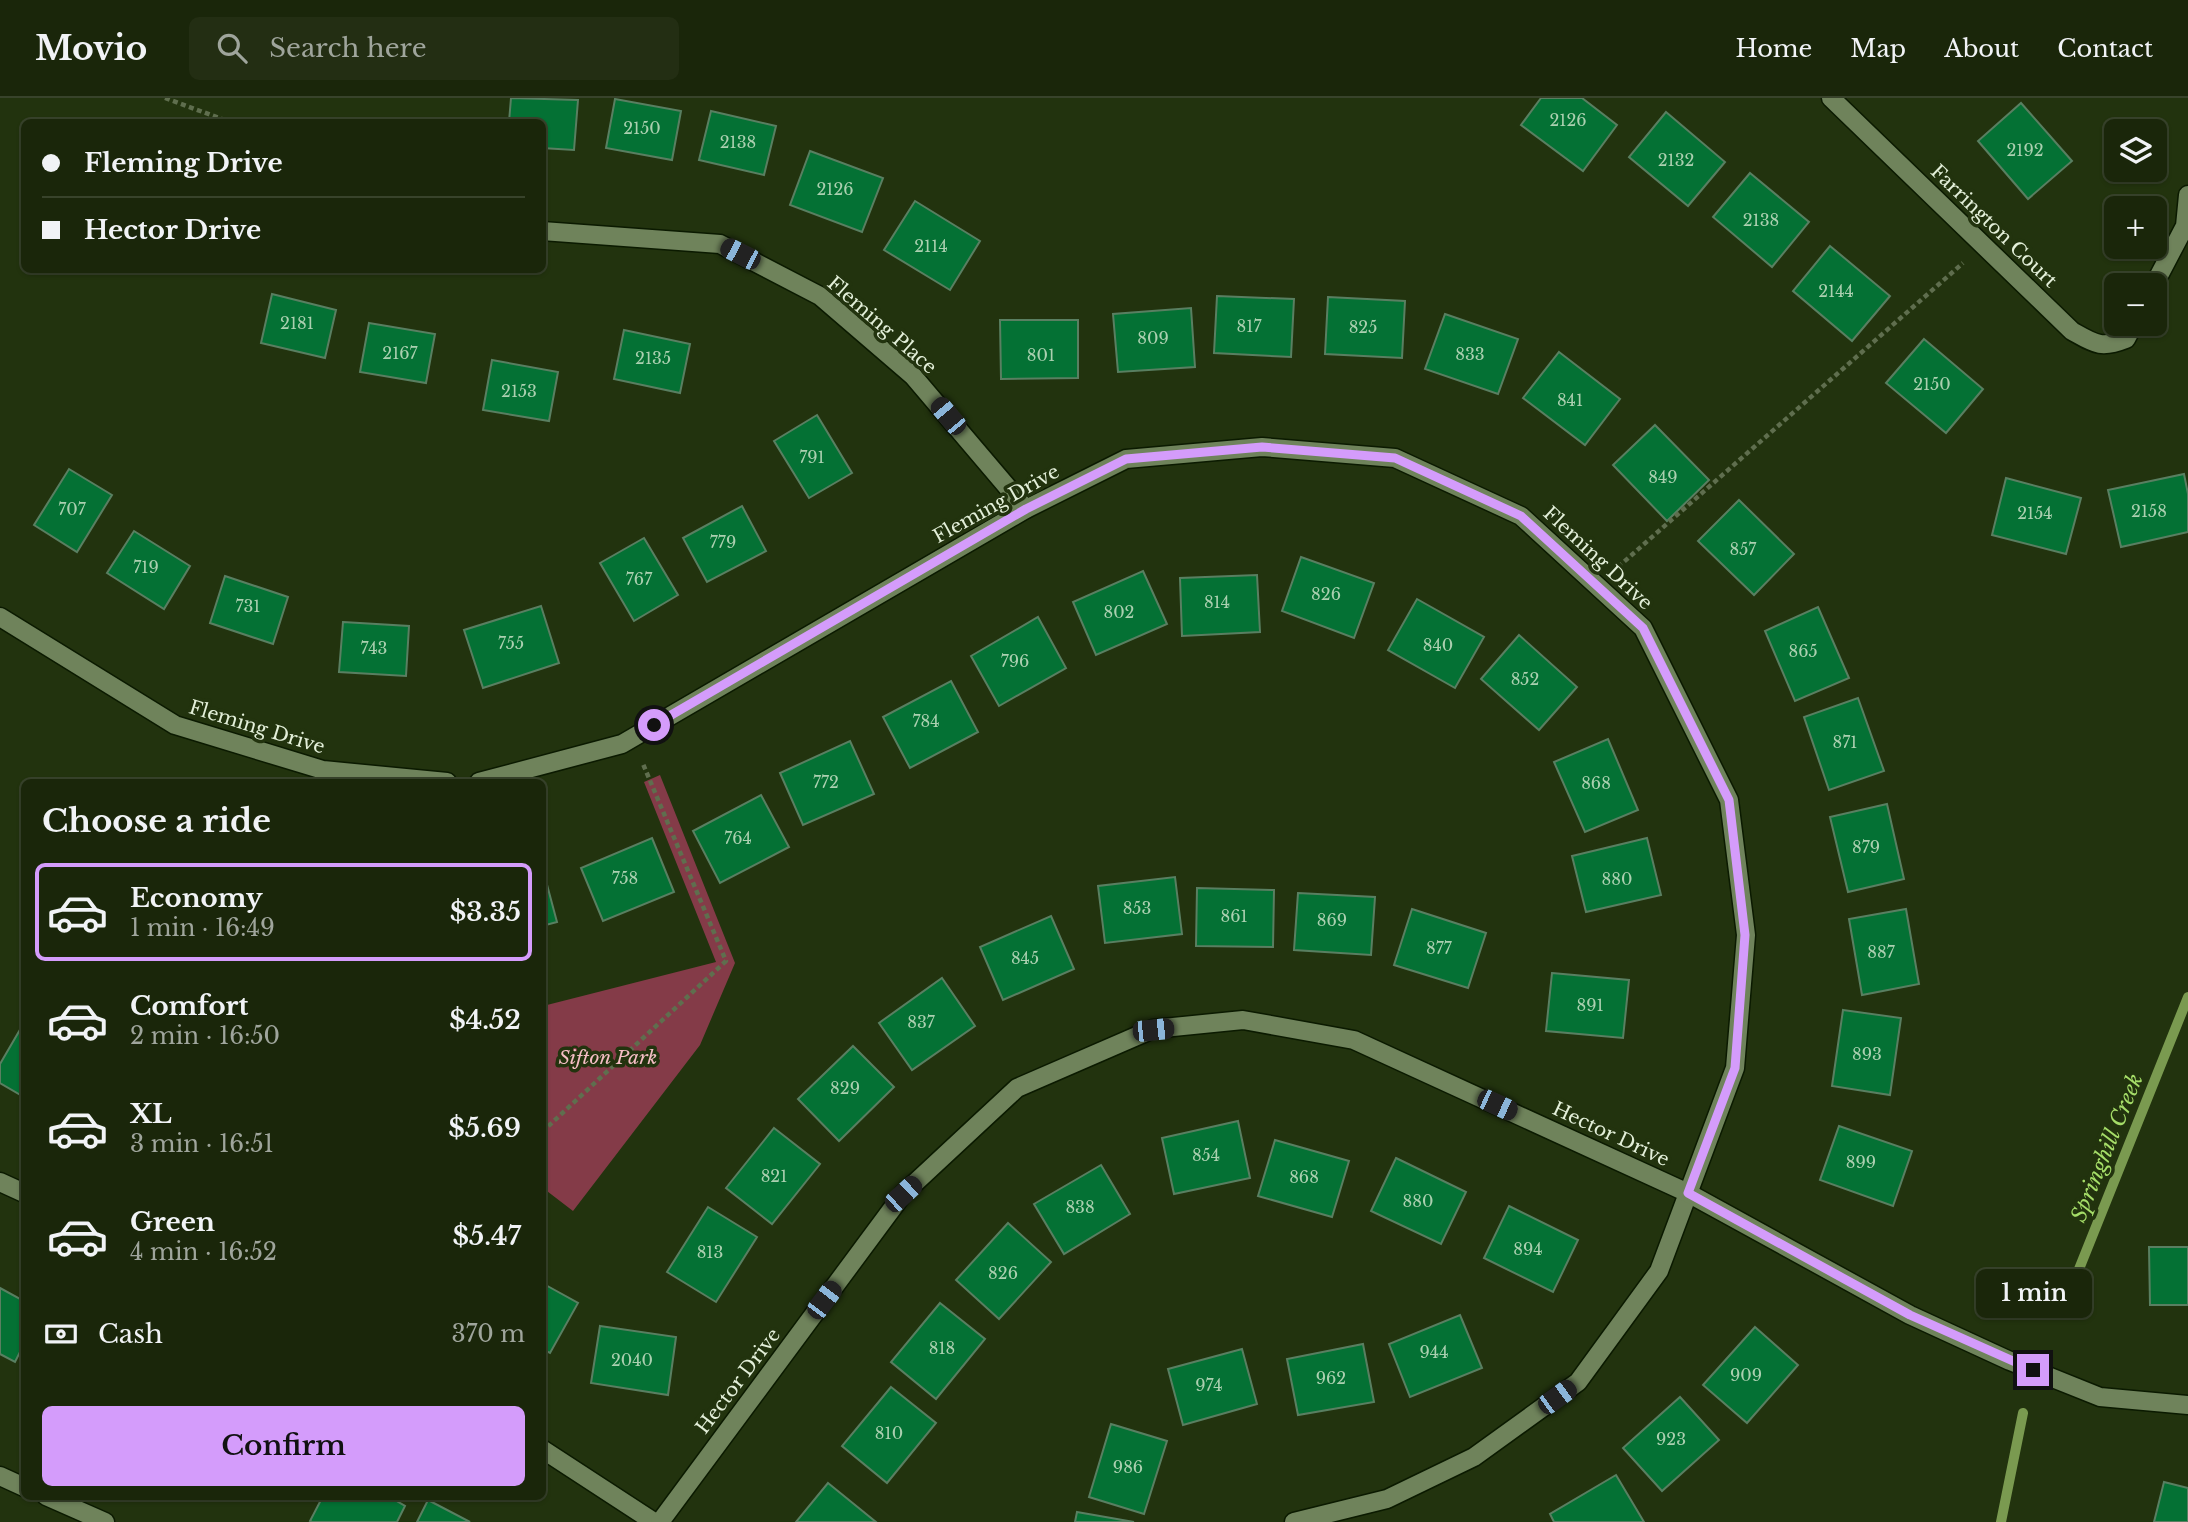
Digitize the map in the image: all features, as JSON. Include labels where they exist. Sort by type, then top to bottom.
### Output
[{"type":"street","name":"Farrington Court","points":[[1831,98],[2072,331],[2094,344],[2109,346],[2128,336]]},
{"type":"street","points":[[2160,273],[2185,226],[2188,195]]},
{"type":"street","name":"Fleming Place","points":[[546,230],[720,244],[820,296],[914,376],[1026,509]]},
{"type":"street","name":"Fleming Drive","points":[[490,779],[622,744],[1026,509],[1126,459],[1262,447],[1395,458],[1521,516],[1643,628],[1729,800],[1745,935],[1735,1068],[1659,1271],[1578,1382],[1474,1457],[1387,1499],[1294,1522]]},
{"type":"street","name":"Fleming Drive","points":[[0,617],[175,725],[323,770],[416,779]]},
{"type":"street","name":"Hector Drive","points":[[660,1522],[903,1194],[1017,1088],[1153,1030],[1243,1020],[1354,1040],[1688,1193],[1910,1315],[2010,1361],[2100,1397],[2188,1405]]},
{"type":"street","points":[[0,1182],[21,1192]]},
{"type":"street","points":[[546,1452],[654,1522]]},
{"type":"street","points":[[0,1476],[21,1486]]},
{"type":"street","points":[[55,1500],[104,1522]]},
{"type":"path","points":[[165,98],[222,119]]},
{"type":"path","points":[[1597,586],[1964,262]]},
{"type":"path","points":[[546,1128],[726,961],[641,760]]},
{"type":"green space","name":"Sifton Park","points":[[660,775],[735,963],[700,1045],[573,1211],[546,1190],[546,1005],[716,962],[644,782]]},
{"type":"building","points":[[511,98],[578,100],[574,150],[546,148],[546,119],[509,119]]},
{"type":"building","points":[[1541,98],[1582,98],[1617,125],[1583,171],[1521,125]]},
{"type":"building","points":[[615,99],[681,111],[672,160],[606,148]]},
{"type":"building","points":[[2021,103],[2072,161],[2028,199],[1978,141]]},
{"type":"building","points":[[711,111],[776,126],[764,175],[699,160]]},
{"type":"building","points":[[1666,112],[1725,162],[1688,206],[1629,157]]},
{"type":"building","points":[[810,151],[883,178],[862,232],[790,205]]},
{"type":"building","points":[[1750,173],[1809,222],[1772,267],[1713,217]]},
{"type":"building","points":[[915,201],[980,241],[950,290],[884,250]]},
{"type":"building","points":[[1830,246],[1890,296],[1852,341],[1793,291]]},
{"type":"building","points":[[272,294],[336,310],[325,358],[261,343]]},
{"type":"building","points":[[1217,296],[1294,299],[1291,357],[1214,353]]},
{"type":"building","points":[[1328,297],[1405,301],[1402,358],[1325,354]]},
{"type":"building","points":[[1191,308],[1195,367],[1118,372],[1113,314]]},
{"type":"building","points":[[1445,314],[1518,339],[1498,394],[1425,369]]},
{"type":"building","points":[[1000,320],[1078,320],[1078,378],[1001,379]]},
{"type":"building","points":[[369,323],[435,334],[426,383],[360,372]]},
{"type":"building","points":[[624,330],[690,344],[680,393],[614,379]]},
{"type":"building","points":[[1924,339],[1983,389],[1946,433],[1886,383]]},
{"type":"building","points":[[1559,352],[1620,399],[1585,445],[1523,398]]},
{"type":"building","points":[[492,360],[558,372],[549,421],[483,410]]},
{"type":"building","points":[[817,415],[852,473],[809,498],[774,441]]},
{"type":"building","points":[[1655,425],[1709,480],[1667,521],[1613,465]]},
{"type":"building","points":[[69,469],[112,495],[77,552],[34,525]]},
{"type":"building","points":[[2184,474],[2188,494],[2188,532],[2121,547],[2108,490]]},
{"type":"building","points":[[2006,478],[2081,498],[2066,554],[1992,535]]},
{"type":"building","points":[[1739,500],[1794,554],[1754,595],[1698,541]]},
{"type":"building","points":[[742,506],[766,551],[707,582],[683,538]]},
{"type":"building","points":[[134,531],[190,566],[164,609],[107,573]]},
{"type":"building","points":[[644,538],[678,595],[634,621],[600,563]]},
{"type":"building","points":[[1301,557],[1374,583],[1354,638],[1282,611]]},
{"type":"building","points":[[1143,571],[1167,624],[1096,655],[1073,602]]},
{"type":"building","points":[[1257,575],[1260,632],[1182,636],[1180,578]]},
{"type":"building","points":[[225,576],[288,597],[273,644],[210,623]]},
{"type":"building","points":[[1417,599],[1484,637],[1455,688],[1388,650]]},
{"type":"building","points":[[541,606],[559,663],[483,688],[464,630]]},
{"type":"building","points":[[1818,607],[1849,678],[1795,701],[1765,631]]},
{"type":"building","points":[[1038,617],[1066,668],[999,706],[971,656]]},
{"type":"building","points":[[343,622],[409,626],[406,676],[339,672]]},
{"type":"building","points":[[1519,635],[1577,687],[1539,730],[1481,679]]},
{"type":"building","points":[[951,681],[978,732],[910,768],[883,717]]},
{"type":"building","points":[[1858,698],[1884,771],[1829,790],[1804,717]]},
{"type":"building","points":[[1608,739],[1638,810],[1585,832],[1554,762]]},
{"type":"building","points":[[850,741],[874,794],[803,825],[780,773]]},
{"type":"building","points":[[761,795],[789,847],[720,883],[693,831]]},
{"type":"building","points":[[1887,804],[1904,879],[1848,892],[1830,817]]},
{"type":"building","points":[[652,838],[674,892],[603,921],[581,868]]},
{"type":"building","points":[[1647,838],[1661,895],[1586,912],[1572,856]]},
{"type":"building","points":[[1175,877],[1182,934],[1105,943],[1098,886]]},
{"type":"building","points":[[546,881],[557,922],[546,925]]},
{"type":"building","points":[[1197,888],[1274,890],[1273,947],[1196,946]]},
{"type":"building","points":[[1298,893],[1375,897],[1371,955],[1294,950]]},
{"type":"building","points":[[1412,909],[1486,933],[1468,988],[1394,965]]},
{"type":"building","points":[[1906,909],[1919,984],[1862,995],[1849,919]]},
{"type":"building","points":[[1051,916],[1074,969],[1003,1000],[980,947]]},
{"type":"building","points":[[1552,973],[1629,980],[1623,1038],[1546,1031]]},
{"type":"building","points":[[942,978],[975,1026],[912,1070],[879,1023]]},
{"type":"building","points":[[1843,1010],[1901,1018],[1890,1095],[1832,1086]]},
{"type":"building","points":[[21,1028],[21,1095],[0,1083],[0,1064]]},
{"type":"building","points":[[853,1046],[894,1087],[839,1141],[798,1099]]},
{"type":"building","points":[[1238,1121],[1250,1178],[1174,1194],[1162,1138]]},
{"type":"building","points":[[1839,1126],[1912,1151],[1893,1206],[1820,1180]]},
{"type":"building","points":[[774,1128],[820,1164],[772,1224],[726,1188]]},
{"type":"building","points":[[1275,1140],[1349,1161],[1332,1217],[1258,1196]]},
{"type":"building","points":[[1396,1158],[1466,1192],[1441,1244],[1371,1211]]},
{"type":"building","points":[[1101,1165],[1130,1214],[1064,1254],[1034,1204]]},
{"type":"building","points":[[1509,1206],[1578,1240],[1553,1292],[1484,1258]]},
{"type":"building","points":[[708,1207],[757,1237],[716,1302],[667,1272]]},
{"type":"building","points":[[1008,1223],[1051,1262],[999,1319],[956,1280]]},
{"type":"building","points":[[2149,1247],[2188,1247],[2188,1305],[2150,1305]]},
{"type":"building","points":[[546,1285],[578,1303],[550,1353],[546,1351]]},
{"type":"building","points":[[0,1288],[21,1299],[21,1350],[15,1362],[0,1354]]},
{"type":"building","points":[[940,1303],[985,1339],[936,1399],[891,1362]]},
{"type":"building","points":[[1460,1315],[1482,1368],[1410,1397],[1389,1344]]},
{"type":"building","points":[[600,1326],[676,1337],[668,1395],[591,1383]]},
{"type":"building","points":[[1755,1327],[1798,1365],[1747,1423],[1703,1385]]},
{"type":"building","points":[[1363,1344],[1374,1402],[1298,1415],[1287,1359]]},
{"type":"building","points":[[1242,1349],[1257,1404],[1183,1425],[1168,1369]]},
{"type":"building","points":[[891,1387],[936,1423],[887,1483],[842,1446]]},
{"type":"building","points":[[1680,1397],[1719,1440],[1662,1491],[1623,1448]]},
{"type":"building","points":[[1111,1424],[1167,1441],[1144,1514],[1089,1497]]},
{"type":"building","points":[[1616,1475],[1644,1522],[1554,1522],[1550,1514]]},
{"type":"building","points":[[2164,1482],[2188,1488],[2188,1522],[2154,1522]]},
{"type":"building","points":[[828,1483],[876,1522],[796,1522]]},
{"type":"building","points":[[321,1500],[395,1500],[405,1506],[397,1522],[310,1521]]},
{"type":"building","points":[[428,1500],[470,1522],[417,1522]]},
{"type":"building","points":[[1077,1512],[1134,1522],[1075,1522]]},
{"type":"waterway","name":"Springhill Creek","points":[[2061,1314],[2188,997]]},
{"type":"waterway","name":"Springhill Creek","points":[[2001,1522],[2023,1413]]},
{"type":"route","points":[[654,725],[1026,509],[1126,459],[1262,447],[1395,458],[1521,516],[1643,628],[1729,800],[1745,935],[1735,1068],[1688,1193],[1910,1315],[2033,1370]]}]
